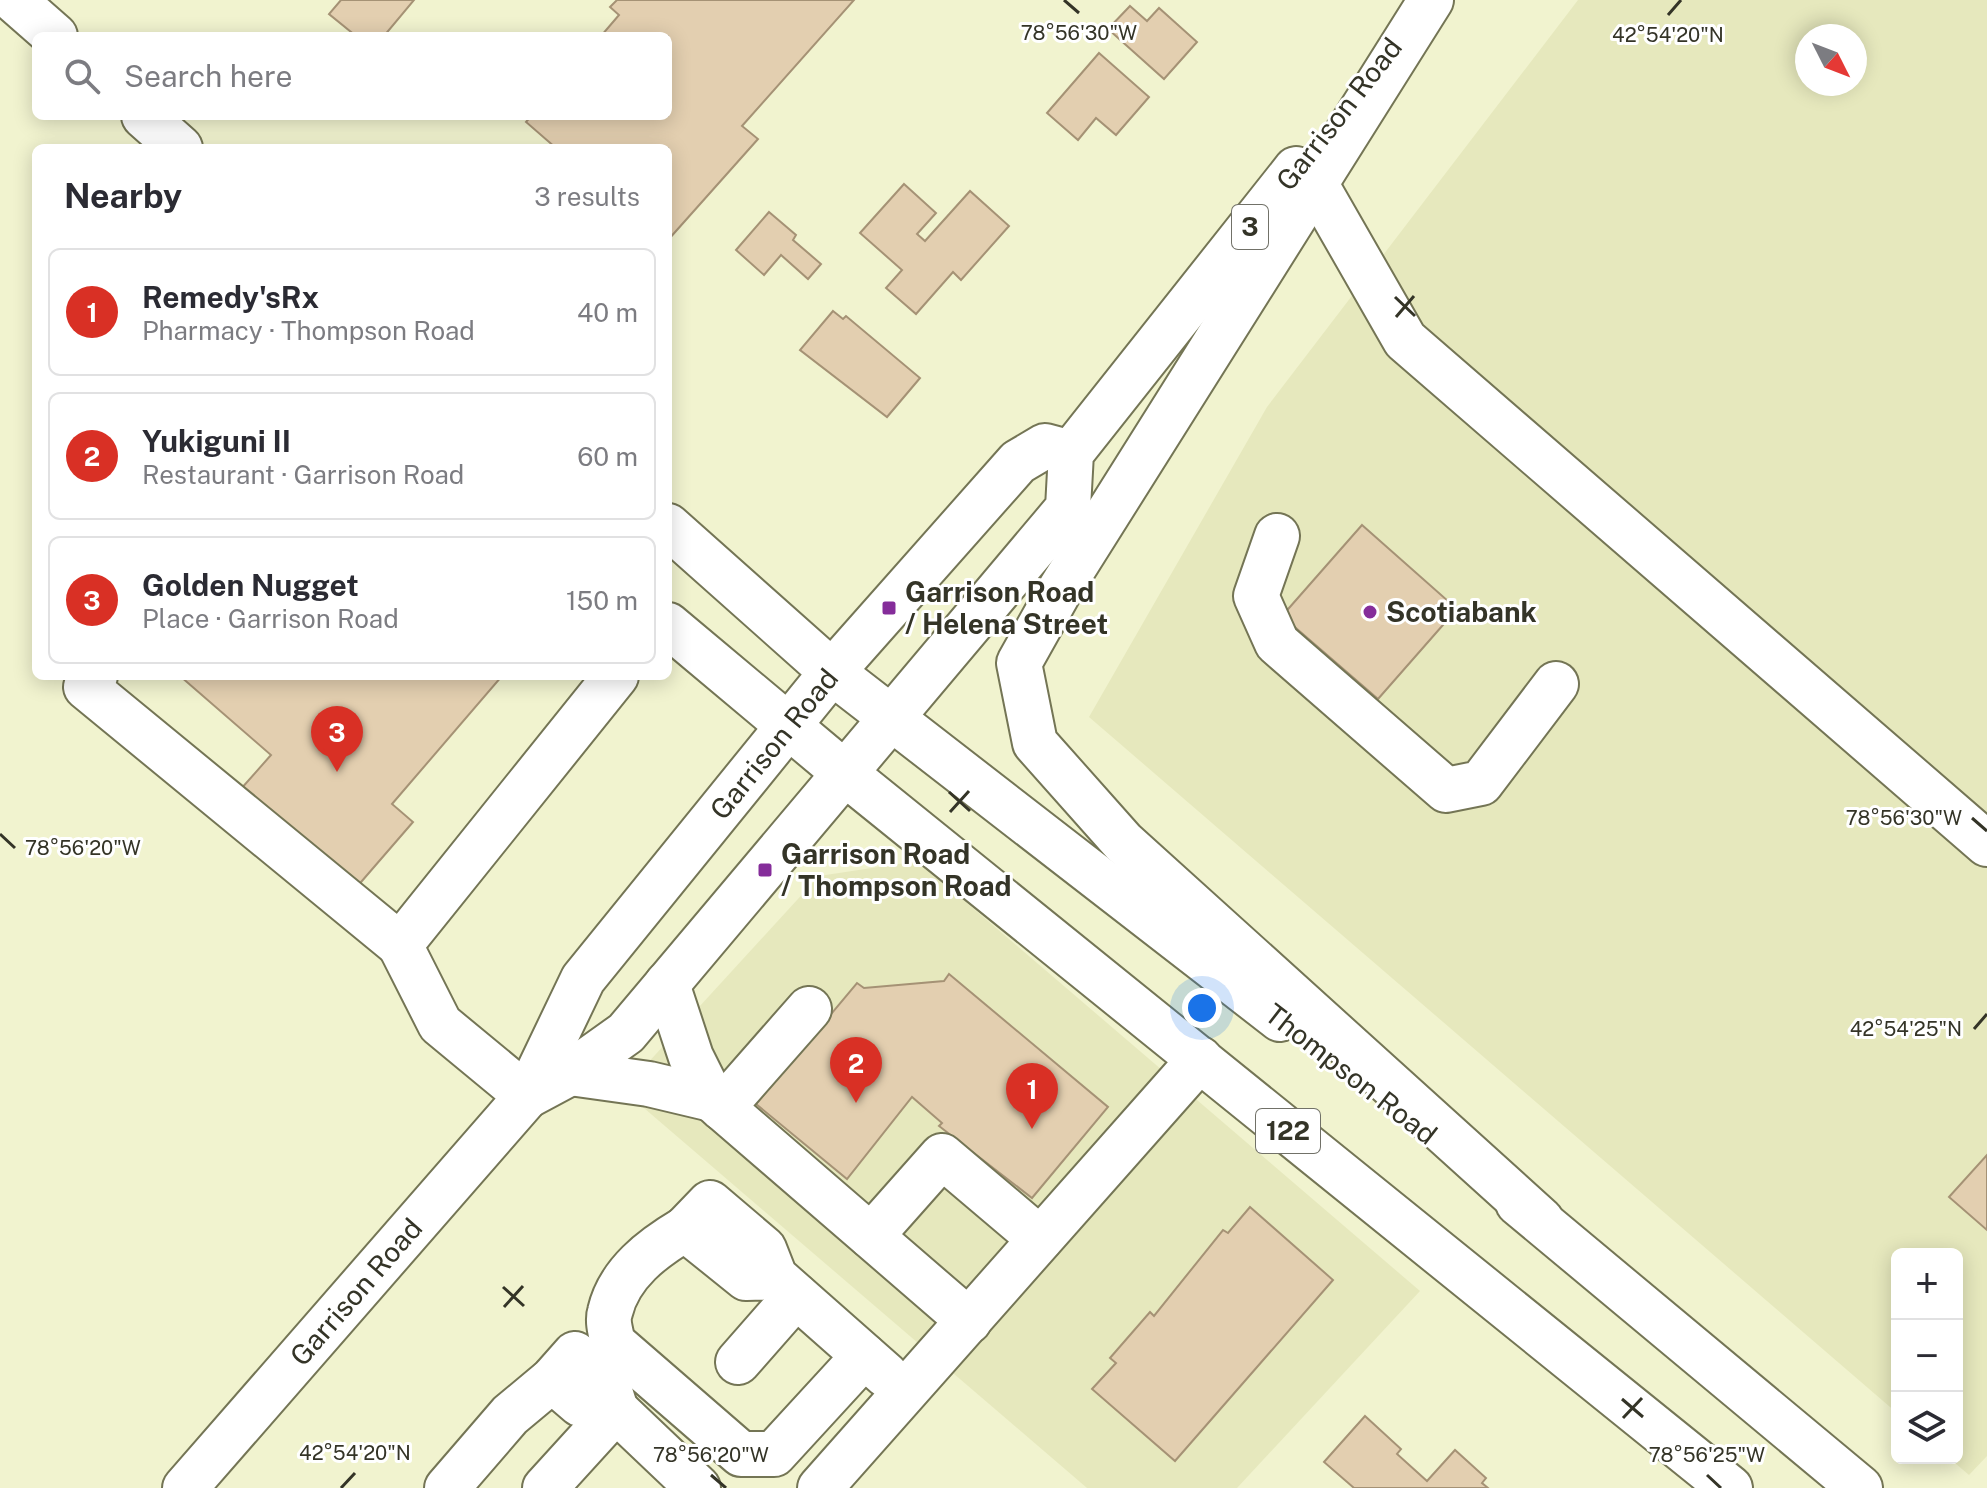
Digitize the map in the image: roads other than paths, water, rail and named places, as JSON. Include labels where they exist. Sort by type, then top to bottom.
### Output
[{"type":"main road","points":[[14,0],[50,32]]},
{"type":"main road","points":[[1430,0],[1061,588],[1019,663],[1035,743],[1123,842],[1541,1220]]},
{"type":"main road","name":"Garrison Road","points":[[527,1096],[570,1073],[626,1033],[847,775],[1068,508],[1071,453],[1430,0]]},
{"type":"main road","points":[[148,120],[176,144]]},
{"type":"main road","points":[[1315,183],[1405,340],[1987,844]]},
{"type":"main road","name":"Garrison Road","points":[[185,1488],[527,1096],[583,979],[832,672],[1018,462],[1032,450],[1045,446],[1071,453]]},
{"type":"main road","name":"Thompson Road","points":[[672,530],[832,672],[891,720],[1541,1220],[1860,1488]]},
{"type":"main road","points":[[1277,536],[1256,596],[1277,643],[1446,790],[1481,783],[1556,684]]},
{"type":"main road","name":"122","points":[[672,628],[787,727],[1730,1488]]},
{"type":"main road","points":[[92,680],[86,687],[400,945],[440,1024],[527,1096]]},
{"type":"main road","points":[[400,945],[613,680]]},
{"type":"main road","points":[[667,984],[691,1057],[717,1104],[969,1321]]},
{"type":"main road","points":[[717,1104],[809,1009]]},
{"type":"main road","points":[[820,1488],[1200,1059]]},
{"type":"main road","points":[[570,1073],[649,1084],[717,1104]]},
{"type":"main road","points":[[871,1236],[942,1156],[1040,1239]]},
{"type":"main road","points":[[864,1356],[774,1454],[741,1454],[613,1343],[609,1313],[625,1278],[653,1249],[685,1229],[746,1278],[785,1286],[906,1392]]},
{"type":"main road","points":[[738,1362],[785,1286]]},
{"type":"main road","points":[[447,1488],[510,1415],[552,1380],[575,1354],[607,1382],[616,1410],[696,1487]]},
{"type":"main road","points":[[545,1488],[616,1410]]},
{"type":"place","name":"Garrison Road / Helena Street","points":[[889,608]]},
{"type":"place","name":"Scotiabank","points":[[1370,612]]},
{"type":"place","name":"Golden Nugget","points":[[337,772]]},
{"type":"place","name":"Garrison Road / Thompson Road","points":[[765,870]]},
{"type":"place","name":"Yukiguni II","points":[[856,1103]]},
{"type":"place","name":"Remedy'sRx","points":[[1032,1129]]}]
